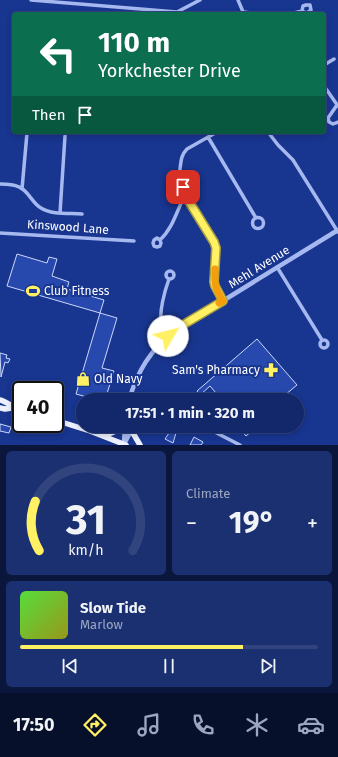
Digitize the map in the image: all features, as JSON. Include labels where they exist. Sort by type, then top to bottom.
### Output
[{"type":"main road","points":[[0,400],[6,402],[12,408]]},
{"type":"main road","points":[[0,408],[12,408]]},
{"type":"main road","points":[[64,423],[125,444]]},
{"type":"main road","points":[[104,436],[111,433]]},
{"type":"main road","points":[[132,433],[140,445]]},
{"type":"street","points":[[31,0],[177,12],[200,0]]},
{"type":"street","points":[[238,0],[244,12]]},
{"type":"street","points":[[296,12],[302,10]]},
{"type":"street","points":[[326,64],[334,59]]},
{"type":"street","points":[[326,89],[337,106],[328,118],[329,122],[333,124],[338,122]]},
{"type":"street","points":[[22,188],[27,134]]},
{"type":"street","points":[[213,134],[187,149],[183,153],[181,158],[180,178],[185,195],[214,242],[216,248],[214,282],[223,301]]},
{"type":"street","points":[[270,134],[293,160],[338,231]]},
{"type":"street","points":[[60,213],[64,136]]},
{"type":"street","points":[[208,137],[256,218]]},
{"type":"street","points":[[0,184],[22,188],[42,209],[60,213],[82,214]]},
{"type":"street","points":[[160,240],[169,230],[185,195]]},
{"type":"street","name":"Mehl Avenue","points":[[132,393],[138,376],[147,359],[168,336],[181,326],[338,231]]},
{"type":"street","name":"Kinswood Lane","points":[[0,233],[134,241]]},
{"type":"street","points":[[278,267],[322,340]]},
{"type":"street","points":[[168,336],[161,324],[161,317],[163,301],[169,279]]},
{"type":"street","points":[[125,444],[130,433]]},
{"type":"street","points":[[217,433],[240,445]]},
{"type":"building","points":[[17,254],[47,263],[49,257],[57,259],[52,276],[69,282],[67,289],[104,300],[100,313],[7,286]]},
{"type":"building","points":[[100,313],[117,318],[102,368],[114,371],[107,393],[76,393]]},
{"type":"building","points":[[257,339],[297,385],[287,393],[216,393],[210,386],[202,393],[198,393],[197,391]]},
{"type":"building","points":[[0,353],[7,355],[6,358],[10,359],[8,363],[5,362],[1,377]]},
{"type":"building","points":[[0,424],[11,427],[9,433],[0,431]]},
{"type":"building","points":[[169,433],[176,433],[173,443],[165,439]]},
{"type":"building","points":[[194,437],[203,442],[201,445],[190,445]]},
{"type":"slow traffic","points":[[215,269],[215,286],[223,301],[219,303]]},
{"type":"place","name":"Club Fitness","points":[[33,291]]},
{"type":"place","name":"Sam's Pharmacy","points":[[271,370]]},
{"type":"place","name":"Old Navy","points":[[83,379]]},
{"type":"route","points":[[168,336],[181,326],[223,301],[214,282],[216,262],[216,248],[214,242],[185,195],[183,187]]}]
